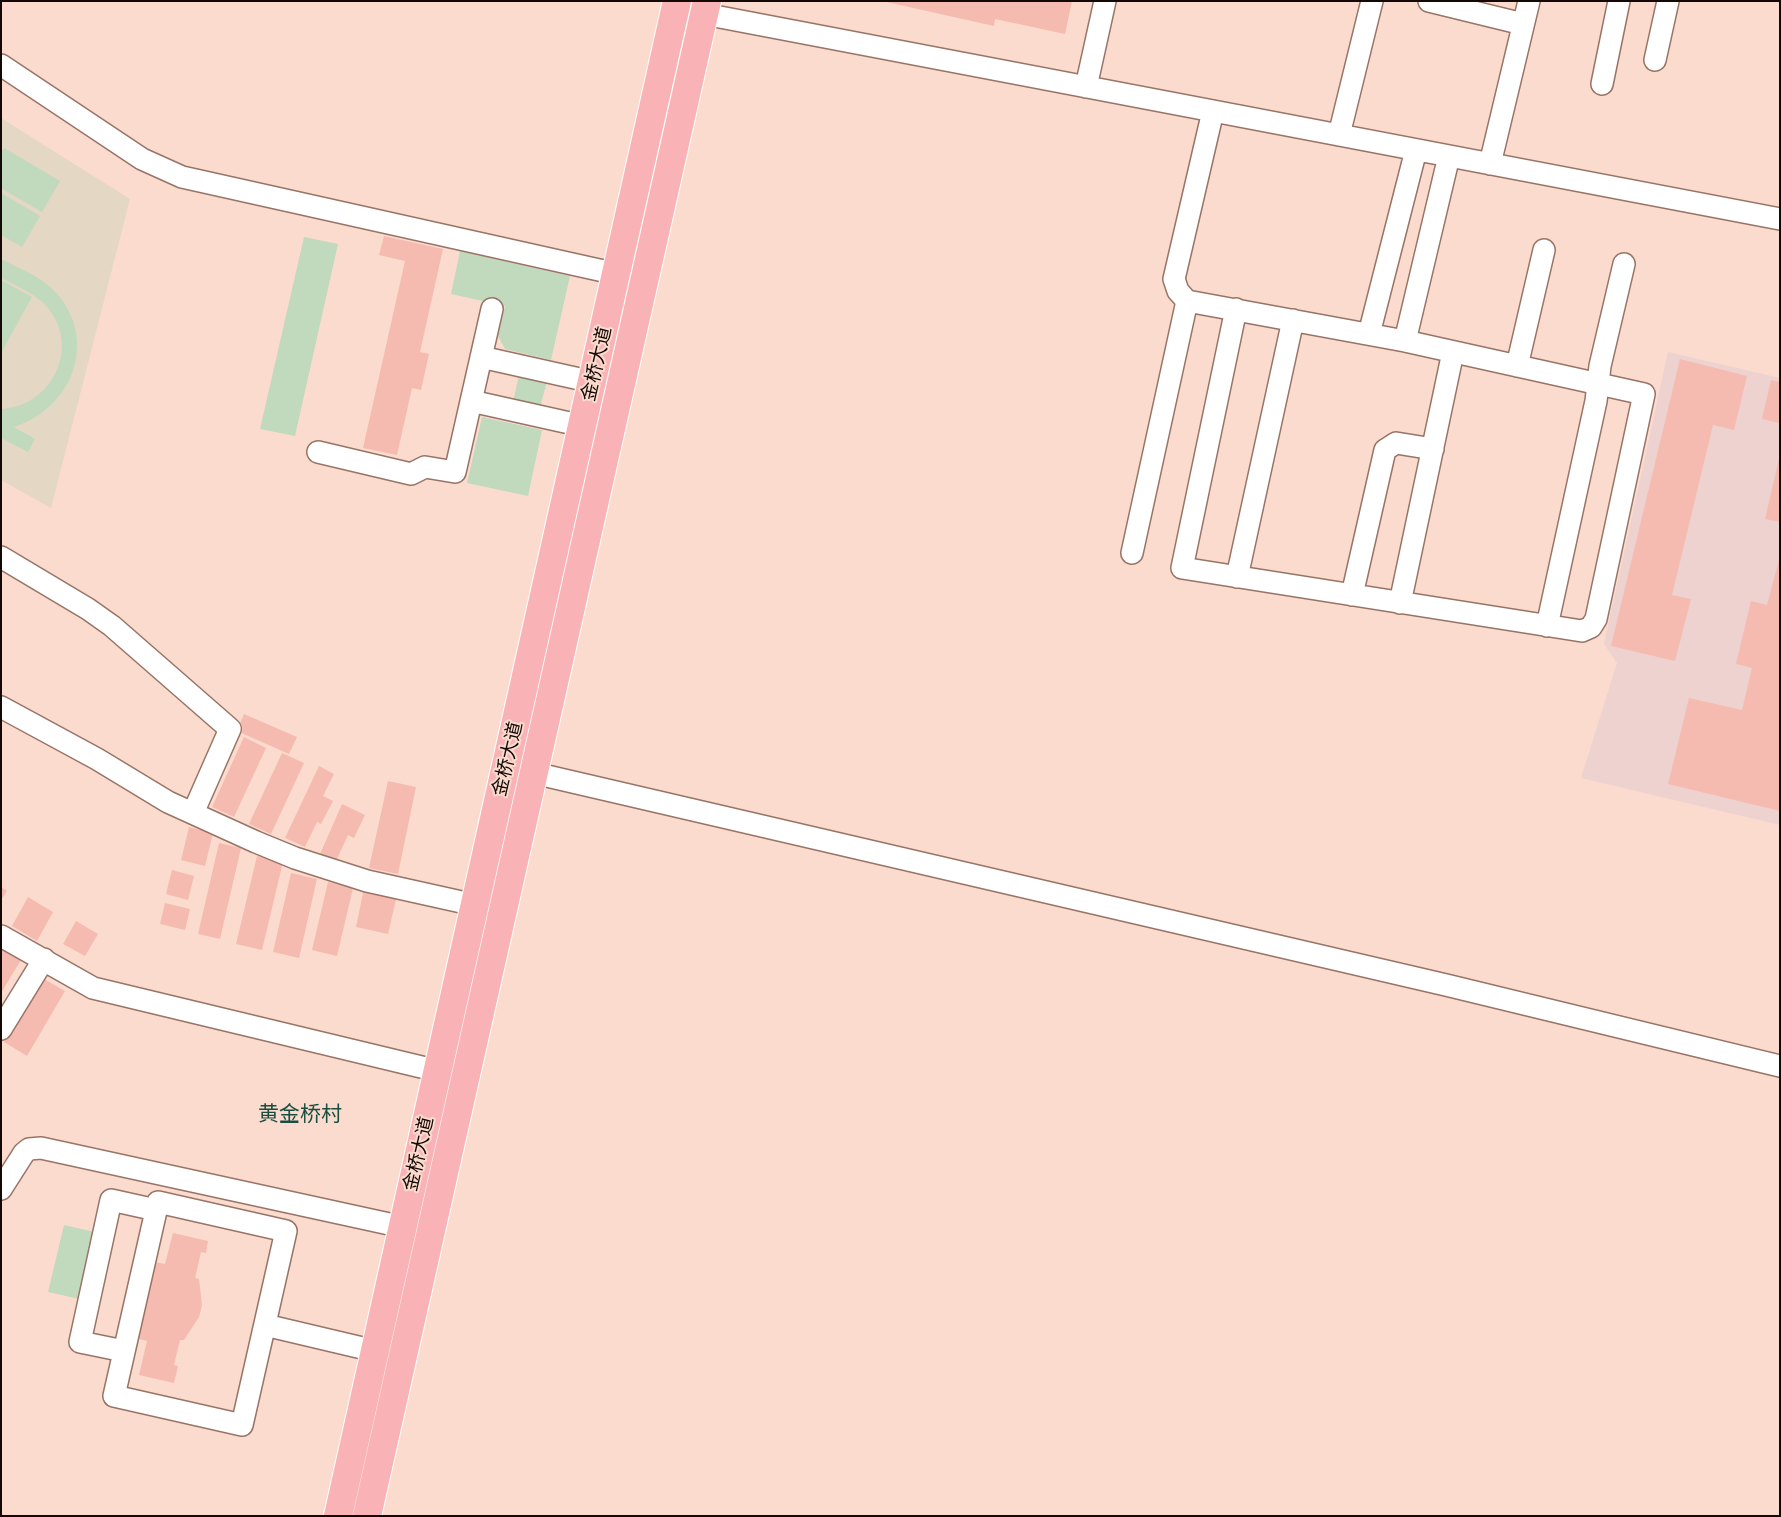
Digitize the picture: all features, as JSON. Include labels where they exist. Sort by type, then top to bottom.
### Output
[{"type":"highway","name":"金桥大道","points":[[338,1516],[677,1]]},
{"type":"highway","name":"金桥大道","points":[[367,1516],[705,8]]},
{"type":"street","points":[[1086,87],[1104,1]]},
{"type":"street","points":[[1338,135],[1372,1]]},
{"type":"street","points":[[1428,1],[1523,24]]},
{"type":"street","points":[[1490,164],[1529,1]]},
{"type":"street","points":[[1602,84],[1619,1]]},
{"type":"street","points":[[1655,60],[1668,1]]},
{"type":"street","points":[[705,8],[1086,87],[1780,219]]},
{"type":"street","points":[[1,65],[142,159],[182,177],[617,274]]},
{"type":"street","points":[[1213,111],[1174,279],[1178,291],[1187,301],[1236,309],[1405,341],[1644,394],[1596,619],[1591,627],[1582,631],[1547,626],[1182,568],[1236,309]]},
{"type":"street","points":[[1369,334],[1416,150]]},
{"type":"street","points":[[1405,341],[1450,156]]},
{"type":"street","points":[[1517,366],[1544,250]]},
{"type":"street","points":[[1547,626],[1596,401],[1600,366],[1624,264]]},
{"type":"street","points":[[1132,553],[1187,301]]},
{"type":"street","points":[[318,452],[411,474],[425,467],[455,472],[492,309]]},
{"type":"street","points":[[1237,576],[1293,320]]},
{"type":"street","points":[[1400,603],[1453,352]]},
{"type":"street","points":[[481,357],[593,382]]},
{"type":"street","points":[[471,401],[583,426]]},
{"type":"street","points":[[1352,596],[1385,450],[1396,443],[1433,449]]},
{"type":"street","points":[[1,557],[112,626],[230,729],[193,813]]},
{"type":"street","points":[[1,707],[97,759],[168,802],[264,845],[331,871],[475,905]]},
{"type":"street","points":[[534,773],[1446,985],[1780,1066]]},
{"type":"street","points":[[1,936],[94,988],[438,1072]]},
{"type":"street","points":[[3,1023],[44,959]]},
{"type":"street","points":[[1,1189],[24,1153],[28,1149],[41,1148],[303,1207],[403,1227]]},
{"type":"street","points":[[124,1351],[80,1342],[88,1304],[112,1200],[156,1210]]},
{"type":"street","points":[[158,1202],[286,1231],[242,1425],[114,1396],[156,1210],[158,1202]]},
{"type":"street","points":[[265,1325],[375,1351]]},
{"type":"shaded area","points":[[1,118],[130,199],[51,508],[1,480]]},
{"type":"shaded area","points":[[1668,352],[1780,378],[1780,825],[1581,778],[1617,663],[1604,644]]},
{"type":"green space","points":[[4,148],[60,181],[42,212],[1,188],[1,153]]},
{"type":"green space","points":[[1,193],[40,216],[22,247],[1,235]]},
{"type":"green space","points":[[304,237],[338,244],[295,436],[260,429]]},
{"type":"green space","points":[[460,251],[570,276],[551,360],[505,349],[498,336],[505,306],[451,294]]},
{"type":"green space","points":[[1,259],[32,274],[47,284],[59,296],[71,315],[76,335],[77,354],[72,373],[63,391],[50,406],[34,418],[14,427],[35,439],[28,452],[1,438],[1,409],[17,406],[32,399],[54,377],[60,362],[62,347],[60,331],[53,315],[43,303],[30,293],[1,278]]},
{"type":"green space","points":[[1,280],[32,297],[1,353]]},
{"type":"green space","points":[[519,375],[547,381],[540,408],[513,402]]},
{"type":"green space","points":[[482,417],[542,430],[528,496],[467,483]]},
{"type":"green space","points":[[64,1225],[99,1233],[84,1300],[48,1292]]},
{"type":"building","points":[[882,1],[1072,1],[1065,34],[995,19],[994,26]]},
{"type":"building","points":[[384,236],[443,249],[420,352],[429,354],[421,390],[412,388],[397,455],[363,448],[405,261],[379,255]]},
{"type":"building","points":[[1680,359],[1747,376],[1734,430],[1713,425],[1672,595],[1691,599],[1675,661],[1611,646]]},
{"type":"building","points":[[1771,380],[1780,382],[1779,423],[1762,419]]},
{"type":"building","points":[[1780,459],[1780,522],[1765,519]]},
{"type":"building","points":[[1780,556],[1780,811],[1668,784],[1689,698],[1742,710],[1752,668],[1736,664],[1751,601],[1767,605]]},
{"type":"building","points":[[244,714],[297,737],[289,754],[237,731]]},
{"type":"building","points":[[244,737],[266,748],[234,817],[212,807]]},
{"type":"building","points":[[282,753],[304,763],[271,834],[249,824]]},
{"type":"building","points":[[319,766],[334,774],[323,796],[333,801],[321,824],[317,822],[305,847],[285,838]]},
{"type":"building","points":[[388,781],[416,787],[398,874],[369,868]]},
{"type":"building","points":[[342,804],[365,815],[354,838],[348,835],[336,861],[320,854]]},
{"type":"building","points":[[189,827],[213,833],[205,866],[181,860]]},
{"type":"building","points":[[219,843],[241,848],[220,939],[198,934]]},
{"type":"building","points":[[257,856],[283,862],[262,950],[236,944]]},
{"type":"building","points":[[172,870],[194,876],[188,900],[166,894]]},
{"type":"building","points":[[291,873],[317,879],[299,958],[273,952]]},
{"type":"building","points":[[328,882],[353,888],[337,956],[312,950]]},
{"type":"building","points":[[1,887],[7,891],[1,900]]},
{"type":"building","points":[[364,888],[397,895],[388,934],[356,927]]},
{"type":"building","points":[[28,897],[53,912],[37,941],[12,926]]},
{"type":"building","points":[[165,903],[190,909],[185,930],[160,924]]},
{"type":"building","points":[[76,921],[98,934],[85,956],[63,944]]},
{"type":"building","points":[[3,949],[21,960],[1,993],[1,951]]},
{"type":"building","points":[[42,978],[65,991],[27,1056],[4,1042]]},
{"type":"building","points":[[173,1233],[208,1241],[206,1253],[201,1252],[195,1278],[199,1279],[202,1305],[199,1317],[184,1340],[180,1340],[174,1365],[178,1366],[174,1383],[139,1375],[147,1341],[136,1338],[155,1262],[165,1264]]},
{"type":"district","name":"黄金桥村","points":[[300,1115]]}]
